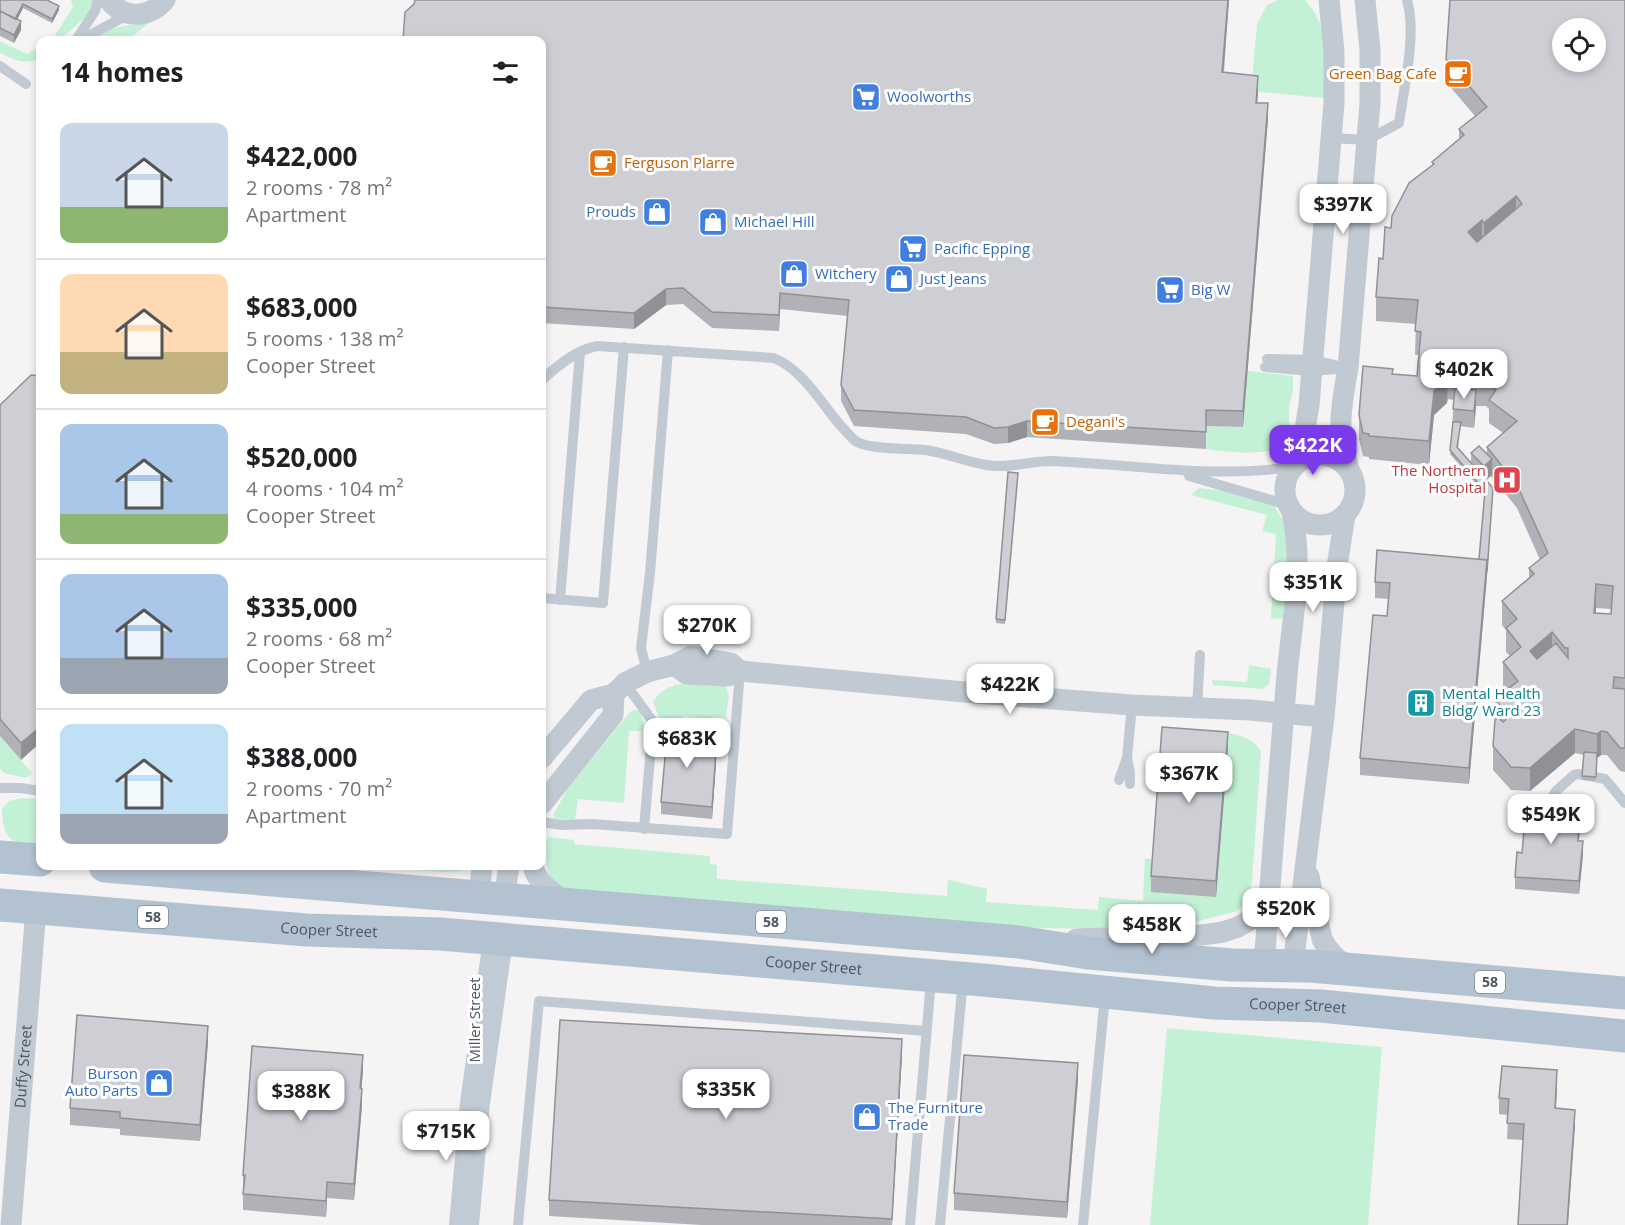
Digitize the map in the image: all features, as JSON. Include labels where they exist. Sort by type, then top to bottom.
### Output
[{"type":"main road","points":[[0,857],[36,860]]},
{"type":"main road","name":"58","points":[[178,870],[488,887],[571,905],[1019,942],[1088,952],[1232,965],[1279,965],[1625,993]]},
{"type":"main road","points":[[487,938],[488,887]]},
{"type":"main road","points":[[0,892],[36,908]]},
{"type":"main road","name":"Cooper Street","points":[[0,905],[307,930],[440,934],[947,977],[1214,1003],[1276,1004],[1625,1036]]},
{"type":"main road","points":[[1276,1004],[1279,965]]},
{"type":"street","points":[[109,0],[119,10],[129,14],[150,12],[165,0]]},
{"type":"street","points":[[1279,965],[1268,909],[1284,713],[1298,581],[1297,534],[1285,495],[1285,485],[1302,447],[1313,365],[1334,103],[1334,52],[1329,0]]},
{"type":"street","points":[[1279,965],[1305,857],[1324,717],[1336,567],[1345,515],[1356,493],[1355,483],[1342,448],[1340,428],[1341,407],[1348,369],[1370,103],[1370,50],[1365,0]]},
{"type":"street","points":[[1295,465],[1307,457],[1318,454],[1340,460],[1349,469]]},
{"type":"street","points":[[1290,508],[1299,519],[1318,525],[1328,524],[1345,515]]},
{"type":"street","points":[[546,753],[591,700],[647,672],[674,665],[687,674],[728,676],[740,671],[975,693],[1324,717]]},
{"type":"street","points":[[546,799],[613,715],[619,688]]},
{"type":"street","points":[[1305,857],[1322,939],[1326,948],[1335,958],[1357,971]]},
{"type":"street","points":[[488,887],[505,870]]},
{"type":"street","points":[[534,870],[545,887],[571,905]]},
{"type":"street","name":"Duffy Street","points":[[11,1225],[36,908]]},
{"type":"street","points":[[1019,942],[1212,933],[1238,927],[1268,909]]},
{"type":"street","name":"Miller Street","points":[[464,1225],[487,938]]},
{"type":"lane","points":[[79,36],[95,11],[98,0]]},
{"type":"lane","points":[[1331,138],[1367,140],[1399,123],[1411,31],[1407,0]]},
{"type":"lane","points":[[88,36],[129,14]]},
{"type":"lane","points":[[0,66],[26,84]]},
{"type":"lane","points":[[546,376],[580,352],[597,346],[765,357],[781,361],[805,382],[852,438],[868,445],[944,453],[999,466],[1051,461],[1225,473],[1258,472],[1295,465]]},
{"type":"lane","points":[[546,598],[603,603],[624,347]]},
{"type":"lane","points":[[647,672],[641,648],[650,573],[668,350]]},
{"type":"lane","points":[[560,600],[580,352]]},
{"type":"lane","points":[[1266,363],[1348,369]]},
{"type":"lane","points":[[1171,471],[1290,508]]},
{"type":"lane","points":[[1197,707],[1200,655]]},
{"type":"lane","points":[[546,822],[727,834],[740,671]]},
{"type":"lane","points":[[619,688],[653,722],[644,829]]},
{"type":"lane","points":[[1124,782],[1132,705]]},
{"type":"lane","points":[[1547,804],[1556,791],[1574,775],[1579,774],[1605,779],[1625,803]]},
{"type":"lane","points":[[0,788],[36,790]]},
{"type":"lane","points":[[910,1225],[926,1031],[947,977]]},
{"type":"lane","points":[[940,1225],[947,977]]},
{"type":"lane","points":[[1083,1225],[1106,992]]},
{"type":"lane","points":[[518,1225],[539,1001],[926,1031]]},
{"type":"green space","points":[[71,0],[96,0],[90,13],[64,36],[55,36],[73,7]]},
{"type":"green space","points":[[172,0],[177,0],[133,36],[99,36],[114,28],[142,23]]},
{"type":"green space","points":[[1278,0],[1305,0],[1320,23],[1324,35],[1326,58],[1324,98],[1251,91],[1257,24],[1267,5]]},
{"type":"green space","points":[[0,41],[27,54],[36,49],[36,59],[25,62],[0,53]]},
{"type":"green space","points":[[1247,371],[1293,376],[1289,429],[1277,450],[1242,452],[1206,449],[1206,426],[1243,427]]},
{"type":"green space","points":[[1199,488],[1251,494],[1270,500],[1283,520],[1288,546],[1283,619],[1271,618],[1276,534],[1262,531],[1267,515],[1191,495]]},
{"type":"green space","points":[[1249,665],[1271,669],[1269,684],[1262,689],[1213,685],[1212,680],[1247,682]]},
{"type":"green space","points":[[699,681],[725,684],[729,696],[726,718],[713,717],[712,729],[700,726],[700,718],[683,716],[683,727],[663,727],[653,702],[657,696],[667,688]]},
{"type":"green space","points":[[638,710],[642,715],[644,731],[629,731],[624,803],[578,799],[575,820],[556,819],[553,815],[568,788],[631,711]]},
{"type":"green space","points":[[1223,732],[1249,740],[1261,751],[1252,882],[1248,900],[1237,911],[1188,924],[1188,930],[1036,928],[565,890],[550,879],[546,853],[548,837],[574,840],[574,844],[710,856],[710,864],[717,865],[717,879],[947,896],[948,880],[987,888],[986,902],[1098,910],[1099,897],[1143,901],[1145,858],[1153,860],[1216,897],[1228,748]]},
{"type":"green space","points":[[0,736],[32,773],[26,778],[4,773],[0,769]]},
{"type":"green space","points":[[22,798],[36,799],[36,846],[16,842],[7,834],[2,809],[9,801]]},
{"type":"green space","points":[[417,870],[462,870],[440,872]]},
{"type":"green space","points":[[1167,1028],[1382,1047],[1368,1225],[1150,1225]]},
{"type":"building","points":[[0,0],[47,0],[59,6],[52,19],[23,4],[15,19],[0,11]]},
{"type":"building","points":[[415,0],[1228,0],[1222,72],[1258,76],[1256,103],[1268,103],[1243,411],[1206,410],[1206,432],[1027,421],[1008,427],[994,428],[966,417],[854,410],[841,385],[849,300],[780,293],[779,315],[712,312],[683,288],[666,289],[634,313],[546,307],[546,36],[403,36],[405,12]]},
{"type":"building","points":[[1450,0],[1625,0],[1625,678],[1614,677],[1613,688],[1625,689],[1625,748],[1620,748],[1607,732],[1601,731],[1597,734],[1575,729],[1530,768],[1511,767],[1493,746],[1495,720],[1498,717],[1503,722],[1509,717],[1495,699],[1518,681],[1503,662],[1521,647],[1506,628],[1517,619],[1502,601],[1534,574],[1529,568],[1548,553],[1517,485],[1487,447],[1517,421],[1489,400],[1496,390],[1486,383],[1455,381],[1455,376],[1448,375],[1447,379],[1434,391],[1429,441],[1369,436],[1363,433],[1359,415],[1363,366],[1393,369],[1392,374],[1417,376],[1421,332],[1415,331],[1418,300],[1376,297],[1379,258],[1383,259],[1385,227],[1391,228],[1392,216],[1409,183],[1434,164],[1432,162],[1464,135],[1459,129],[1487,107],[1446,59]],"holes":[[[1516,196],[1522,204],[1477,242],[1468,232],[1482,220],[1484,223]],[[1596,584],[1613,586],[1611,614],[1594,613]],[[1552,632],[1565,648],[1568,648],[1568,658],[1556,643],[1537,659],[1530,651]]]},
{"type":"building","points":[[0,11],[21,21],[14,35],[0,28]]},
{"type":"building","points":[[31,375],[36,376],[36,730],[21,743],[0,719],[0,405]]},
{"type":"building","points":[[1455,388],[1476,390],[1474,411],[1453,409]]},
{"type":"building","points":[[1453,422],[1461,422],[1457,447],[1493,488],[1487,572],[1487,560],[1479,559],[1485,491],[1450,450]]},
{"type":"building","points":[[1479,446],[1492,459],[1484,466],[1471,453]]},
{"type":"building","points":[[1008,472],[1018,473],[1005,620],[996,619]]},
{"type":"building","name":"Mental Health Bldg/ Ward 23","points":[[1377,550],[1487,560],[1469,768],[1360,758],[1373,615],[1387,616],[1390,583],[1375,582]]},
{"type":"building","points":[[668,724],[698,727],[696,749],[716,751],[712,807],[661,802]]},
{"type":"building","points":[[1162,727],[1228,732],[1216,881],[1151,876]]},
{"type":"building","points":[[1584,752],[1597,753],[1596,777],[1582,776]]},
{"type":"building","points":[[1526,807],[1580,811],[1578,841],[1583,841],[1579,881],[1515,877],[1517,852],[1522,853]]},
{"type":"building","points":[[77,1015],[208,1026],[200,1125],[120,1118],[120,1112],[70,1108]]},
{"type":"building","points":[[560,1020],[902,1039],[892,1219],[549,1200]]},
{"type":"building","points":[[252,1046],[363,1055],[354,1184],[327,1182],[326,1201],[243,1194]]},
{"type":"building","points":[[964,1055],[1078,1063],[1067,1202],[954,1193]]},
{"type":"building","points":[[1502,1066],[1557,1070],[1555,1108],[1575,1110],[1567,1225],[1518,1225],[1524,1124],[1507,1123],[1509,1099],[1499,1098]]},
{"type":"place","name":"Green Bag Cafe","points":[[1458,74]]},
{"type":"place","name":"Woolworths","points":[[866,97]]},
{"type":"place","name":"Ferguson Plarre","points":[[603,163]]},
{"type":"place","name":"Prouds","points":[[657,212]]},
{"type":"place","name":"Michael Hill","points":[[713,222]]},
{"type":"place","name":"Pacific Epping","points":[[913,249]]},
{"type":"place","name":"Witchery","points":[[794,274]]},
{"type":"place","name":"Just Jeans","points":[[899,279]]},
{"type":"place","name":"Big W","points":[[1170,290]]},
{"type":"place","name":"Degani's","points":[[1045,422]]},
{"type":"place","name":"The Northern Hospital","points":[[1507,480]]},
{"type":"place","name":"Mental Health Bldg/ Ward 23","points":[[1421,703]]},
{"type":"place","name":"Burson Auto Parts","points":[[159,1083]]},
{"type":"place","name":"The Furniture Trade","points":[[867,1117]]}]
